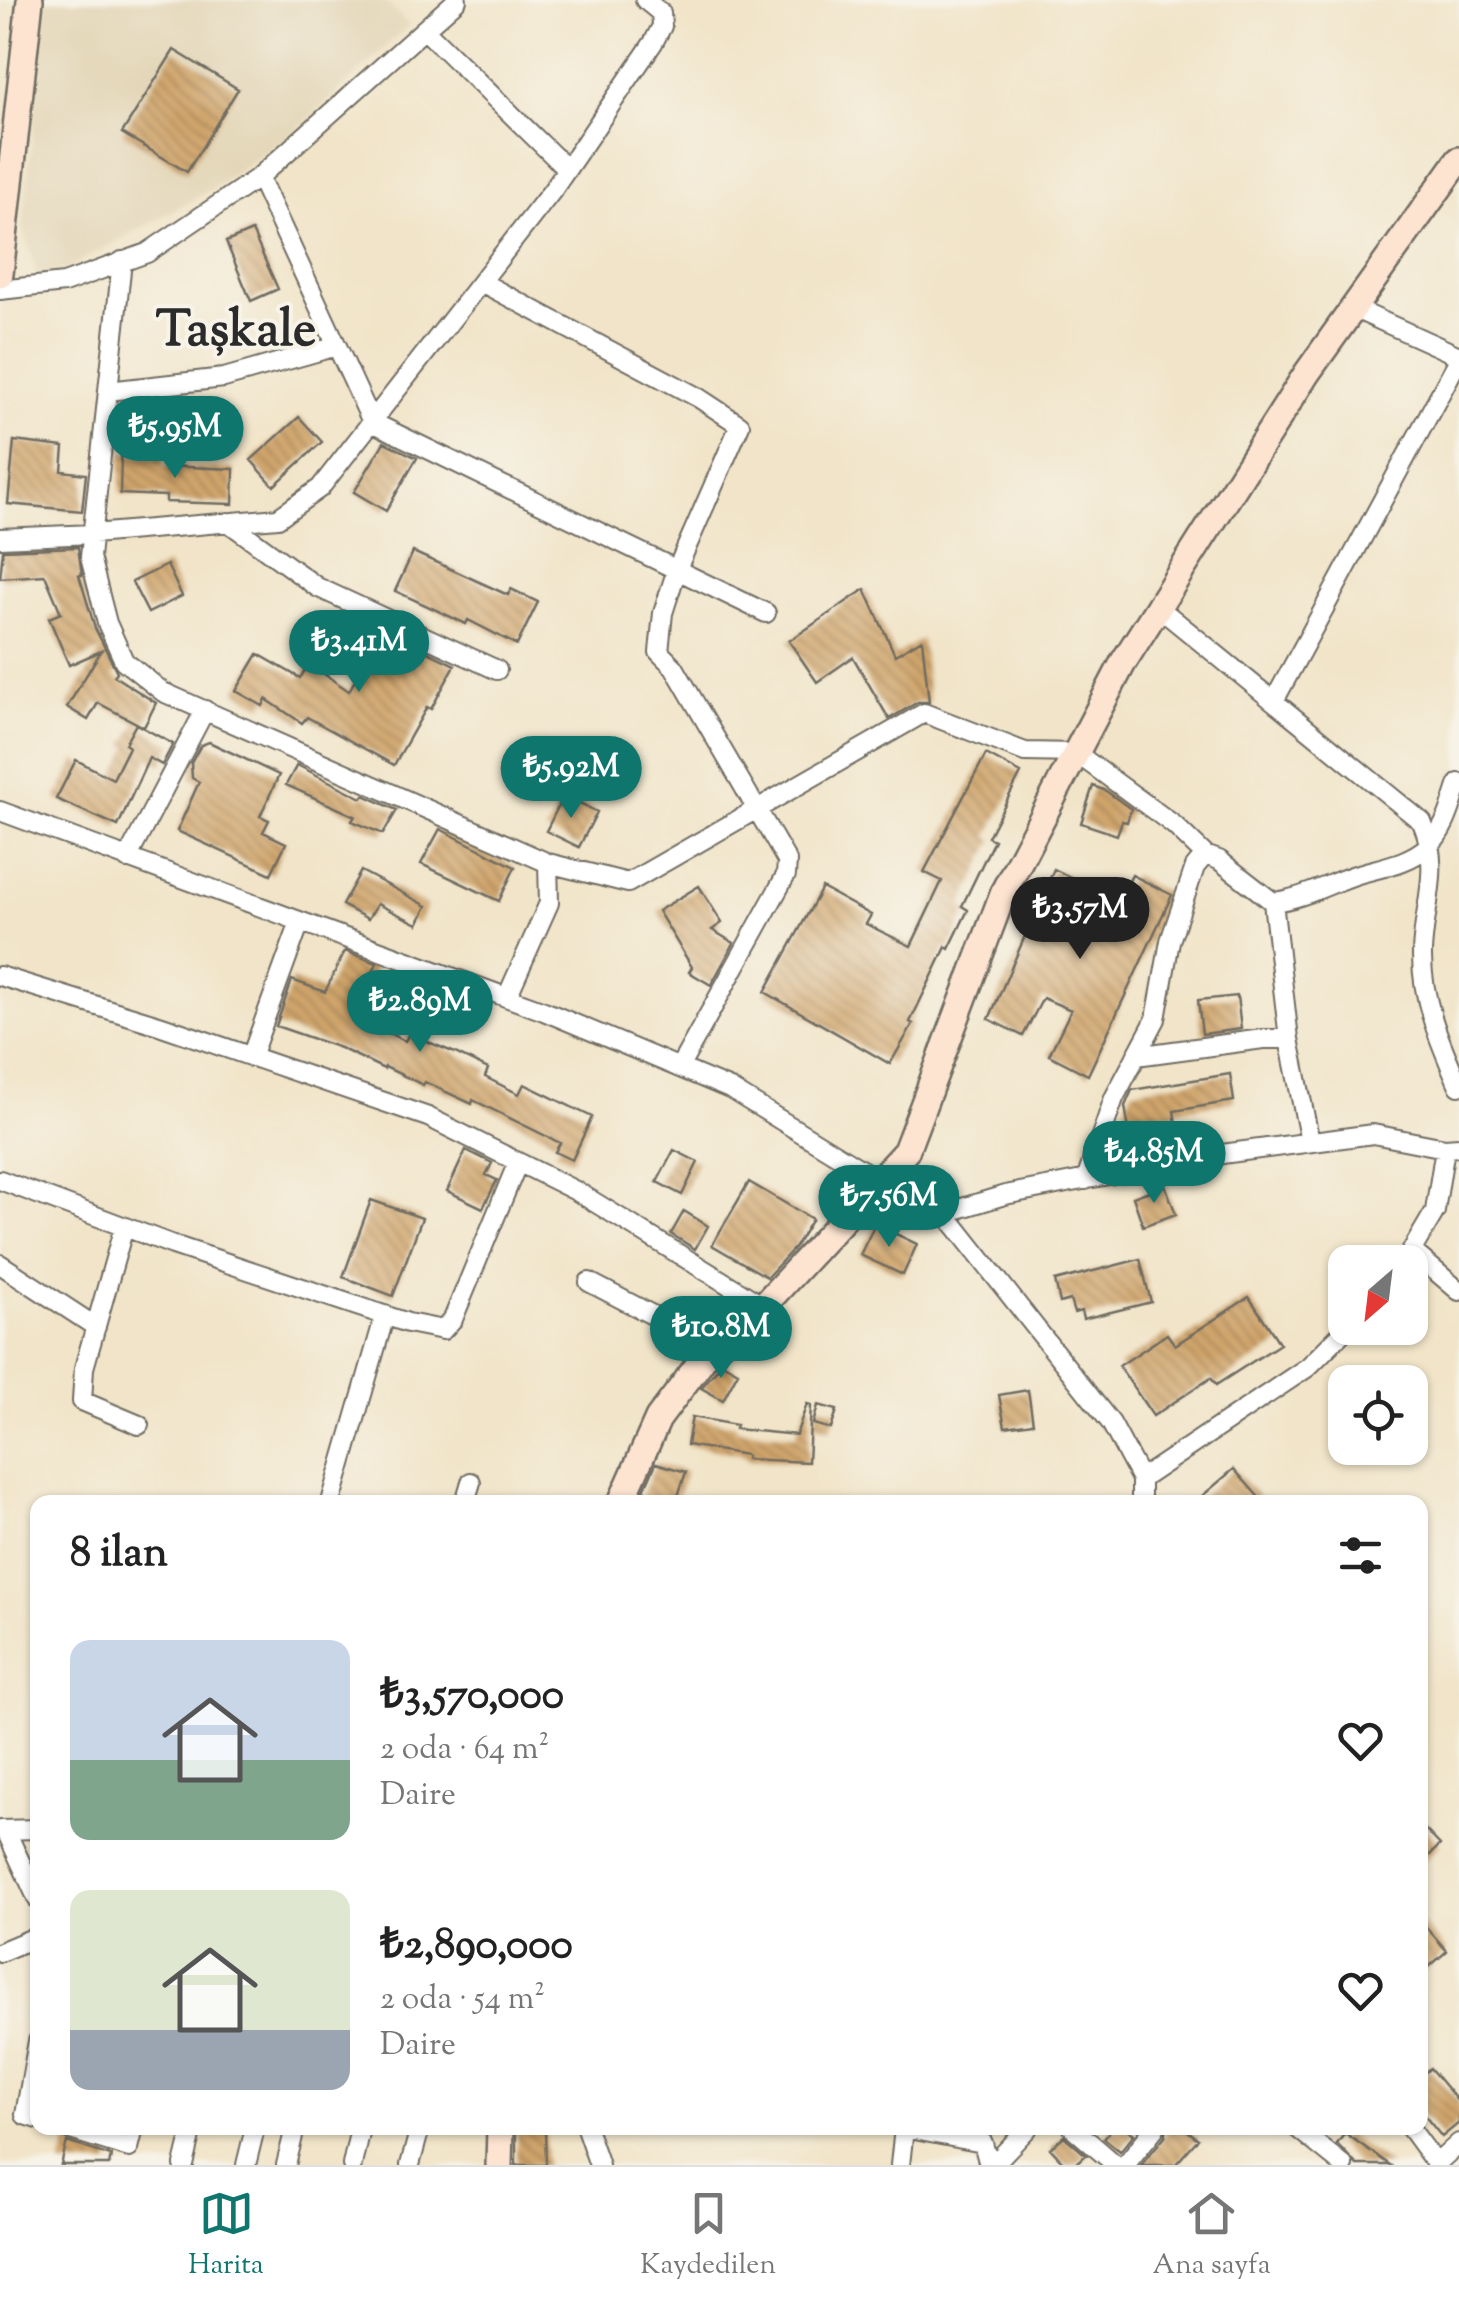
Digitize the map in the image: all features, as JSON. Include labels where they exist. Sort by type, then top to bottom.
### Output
[{"type":"street","points":[[0,274],[5,181],[30,0]]},
{"type":"street","points":[[0,290],[64,282],[147,253],[259,177],[457,0]]},
{"type":"street","points":[[0,538],[278,518],[320,488],[567,169],[662,26],[661,13],[645,0]]},
{"type":"street","points":[[425,30],[567,169]]},
{"type":"street","points":[[624,1495],[658,1419],[705,1356],[763,1306],[906,1150],[1004,891],[1124,660],[1307,373],[1459,160]]},
{"type":"street","points":[[259,177],[372,422],[766,613]]},
{"type":"street","points":[[122,262],[90,557],[106,623],[124,661],[163,692],[548,863],[628,883],[924,713],[1024,752],[1075,754],[1174,825],[1204,855],[1219,860],[1273,902],[1409,860],[1431,844],[1446,820],[1459,783]]},
{"type":"street","points":[[481,282],[740,424],[677,569],[663,613],[659,652],[674,667],[759,809],[787,861],[786,875],[679,1068]]},
{"type":"street","points":[[1274,701],[1459,358],[1354,308]]},
{"type":"street","points":[[108,391],[224,378],[337,346]]},
{"type":"street","points":[[228,522],[317,587],[497,670]]},
{"type":"street","points":[[1158,607],[1422,822],[1431,844],[1432,872],[1422,954],[1430,1018],[1459,1086]]},
{"type":"street","points":[[127,859],[205,710]]},
{"type":"street","points":[[0,811],[507,997],[730,1089],[878,1180],[945,1214],[1111,1422],[1141,1479],[1141,1495]]},
{"type":"street","points":[[1086,1180],[1114,1098],[1156,1018],[1170,941],[1195,867],[1204,855]]},
{"type":"street","points":[[507,997],[550,903],[548,863]]},
{"type":"street","points":[[1273,902],[1289,1039],[1310,1142]]},
{"type":"street","points":[[251,1057],[300,922]]},
{"type":"street","points":[[0,976],[428,1117],[578,1192],[763,1306]]},
{"type":"street","points":[[1136,1056],[1289,1039]]},
{"type":"street","points":[[945,1214],[1005,1196],[1208,1156],[1373,1134],[1452,1147],[1435,1211],[1415,1245]]},
{"type":"street","points":[[0,1180],[385,1315],[443,1330],[453,1318],[518,1162]]},
{"type":"street","points":[[124,1226],[84,1368],[82,1402],[139,1424]]},
{"type":"street","points":[[0,1264],[96,1327]]},
{"type":"street","points":[[1428,1270],[1459,1291]]},
{"type":"street","points":[[590,1282],[660,1319],[705,1356]]},
{"type":"street","points":[[333,1495],[385,1315]]},
{"type":"street","points":[[1141,1479],[1308,1368],[1330,1345]]},
{"type":"street","points":[[468,1495],[471,1482]]},
{"type":"street","points":[[30,1829],[3,1831],[30,1884]]},
{"type":"street","points":[[0,1952],[30,1939]]},
{"type":"street","points":[[30,2087],[25,2115],[30,2117]]},
{"type":"street","points":[[79,2135],[125,2156]]},
{"type":"street","points":[[184,2165],[192,2135]]},
{"type":"street","points":[[246,2165],[253,2135]]},
{"type":"street","points":[[286,2165],[293,2135]]},
{"type":"street","points":[[352,2165],[358,2135]]},
{"type":"street","points":[[410,2165],[418,2135]]},
{"type":"street","points":[[499,2165],[500,2135]]},
{"type":"street","points":[[588,2135],[599,2165]]},
{"type":"street","points":[[900,2165],[903,2135]]},
{"type":"street","points":[[941,2135],[983,2143],[991,2165],[1021,2135]]},
{"type":"street","points":[[1081,2135],[1116,2165]]},
{"type":"street","points":[[1126,2165],[1150,2135]]},
{"type":"street","points":[[1306,2135],[1343,2165]]},
{"type":"street","points":[[1415,2135],[1436,2165],[1459,2143]]},
{"type":"shaded area","points":[[46,0],[383,0],[409,25],[295,132],[217,186],[67,269],[37,276],[23,226]]},
{"type":"building","points":[[174,50],[238,89],[187,172],[122,133]]},
{"type":"building","points":[[252,231],[278,289],[251,301],[226,242]]},
{"type":"building","points":[[299,417],[322,442],[274,486],[251,460]]},
{"type":"building","points":[[14,441],[64,447],[62,471],[86,474],[82,511],[8,504]]},
{"type":"building","points":[[384,442],[417,458],[386,511],[354,492]]},
{"type":"building","points":[[121,454],[163,456],[163,466],[234,469],[233,504],[166,502],[166,496],[120,494]]},
{"type":"building","points":[[78,547],[79,575],[95,628],[117,672],[114,676],[156,703],[144,727],[98,703],[88,720],[67,707],[101,651],[69,665],[49,618],[61,613],[45,575],[0,578],[3,550]]},
{"type":"building","points":[[413,552],[508,595],[511,589],[538,602],[517,645],[468,620],[466,624],[395,591]]},
{"type":"building","points":[[167,565],[182,596],[148,613],[132,582]]},
{"type":"building","points":[[865,589],[895,655],[922,639],[929,702],[918,702],[889,719],[853,657],[817,682],[789,641]]},
{"type":"building","points":[[382,630],[455,665],[394,765],[307,717],[302,723],[266,699],[263,706],[236,691],[258,654],[300,678],[309,664],[349,691]]},
{"type":"building","points":[[136,724],[173,744],[162,765],[149,758],[118,826],[56,799],[76,760],[113,779]]},
{"type":"building","points":[[209,742],[279,775],[260,816],[269,820],[263,832],[286,843],[271,874],[177,831],[199,782],[192,778],[191,763],[201,745]]},
{"type":"building","points":[[986,754],[1021,773],[988,837],[994,840],[962,906],[968,910],[890,1064],[765,992],[822,888],[871,915],[866,924],[911,946],[942,881],[924,872]]},
{"type":"building","points":[[297,765],[362,798],[364,795],[397,810],[383,834],[352,821],[355,816],[286,785]]},
{"type":"building","points":[[1093,786],[1131,809],[1117,835],[1081,823]]},
{"type":"building","points":[[564,795],[597,812],[579,847],[546,831]]},
{"type":"building","points":[[440,829],[515,867],[499,901],[421,864]]},
{"type":"building","points":[[1054,869],[1119,901],[1132,875],[1172,895],[1088,1075],[1049,1055],[1071,1010],[1043,998],[1023,1036],[989,1019]]},
{"type":"building","points":[[361,871],[427,906],[418,924],[377,904],[368,919],[342,905]]},
{"type":"building","points":[[699,886],[722,923],[712,930],[734,943],[711,985],[689,972],[692,967],[658,911]]},
{"type":"building","points":[[345,951],[377,963],[353,1015],[405,1041],[409,1034],[455,1053],[488,1069],[485,1077],[519,1094],[524,1084],[592,1117],[572,1160],[555,1152],[560,1143],[473,1100],[472,1104],[340,1048],[276,1026],[292,980],[325,992]]},
{"type":"building","points":[[1237,996],[1241,1029],[1202,1034],[1198,1000]]},
{"type":"building","points":[[1230,1074],[1234,1101],[1174,1111],[1178,1135],[1131,1143],[1125,1106],[1132,1090]]},
{"type":"building","points":[[466,1150],[492,1163],[486,1175],[497,1180],[483,1208],[447,1191]]},
{"type":"building","points":[[674,1150],[698,1162],[682,1195],[657,1182]]},
{"type":"building","points":[[749,1182],[812,1219],[795,1247],[767,1277],[712,1245]]},
{"type":"building","points":[[1165,1185],[1176,1214],[1143,1226],[1133,1197]]},
{"type":"building","points":[[371,1200],[422,1218],[393,1296],[343,1277]]},
{"type":"building","points":[[684,1211],[708,1226],[695,1249],[671,1234]]},
{"type":"building","points":[[875,1224],[917,1244],[903,1275],[860,1255]]},
{"type":"building","points":[[1140,1259],[1151,1302],[1083,1319],[1081,1311],[1074,1313],[1070,1300],[1060,1303],[1055,1281]]},
{"type":"building","points":[[1249,1297],[1280,1344],[1216,1385],[1211,1378],[1153,1416],[1119,1366],[1167,1334],[1175,1345]]},
{"type":"building","points":[[722,1363],[738,1372],[723,1400],[701,1388]]},
{"type":"building","points":[[1028,1390],[1033,1423],[1005,1427],[999,1395]]},
{"type":"building","points":[[807,1404],[811,1405],[808,1462],[746,1459],[746,1455],[687,1445],[692,1417],[736,1425],[735,1429],[796,1435]]},
{"type":"building","points":[[818,1405],[837,1410],[831,1429],[813,1424]]},
{"type":"building","points":[[656,1463],[686,1472],[678,1495],[642,1495]]},
{"type":"building","points":[[1234,1469],[1257,1495],[1203,1495]]},
{"type":"building","points":[[1428,1832],[1440,1845],[1428,1857]]},
{"type":"building","points":[[1428,1929],[1447,1951],[1428,1968]]},
{"type":"building","points":[[1428,2070],[1459,2103],[1459,2123],[1442,2137],[1428,2120]]},
{"type":"building","points":[[516,2135],[545,2135],[546,2165],[516,2165]]},
{"type":"building","points":[[1106,2135],[1133,2135],[1120,2151],[1104,2138]]},
{"type":"building","points":[[1193,2135],[1198,2139],[1175,2165],[1141,2165],[1165,2136]]},
{"type":"building","points":[[1348,2135],[1390,2165],[1357,2165],[1337,2144]]},
{"type":"building","points":[[1064,2136],[1086,2155],[1075,2165],[1066,2165],[1050,2148]]},
{"type":"building","points":[[67,2142],[111,2156],[109,2165],[61,2165]]},
{"type":"district","name":"Taşkale","points":[[236,333]]}]
